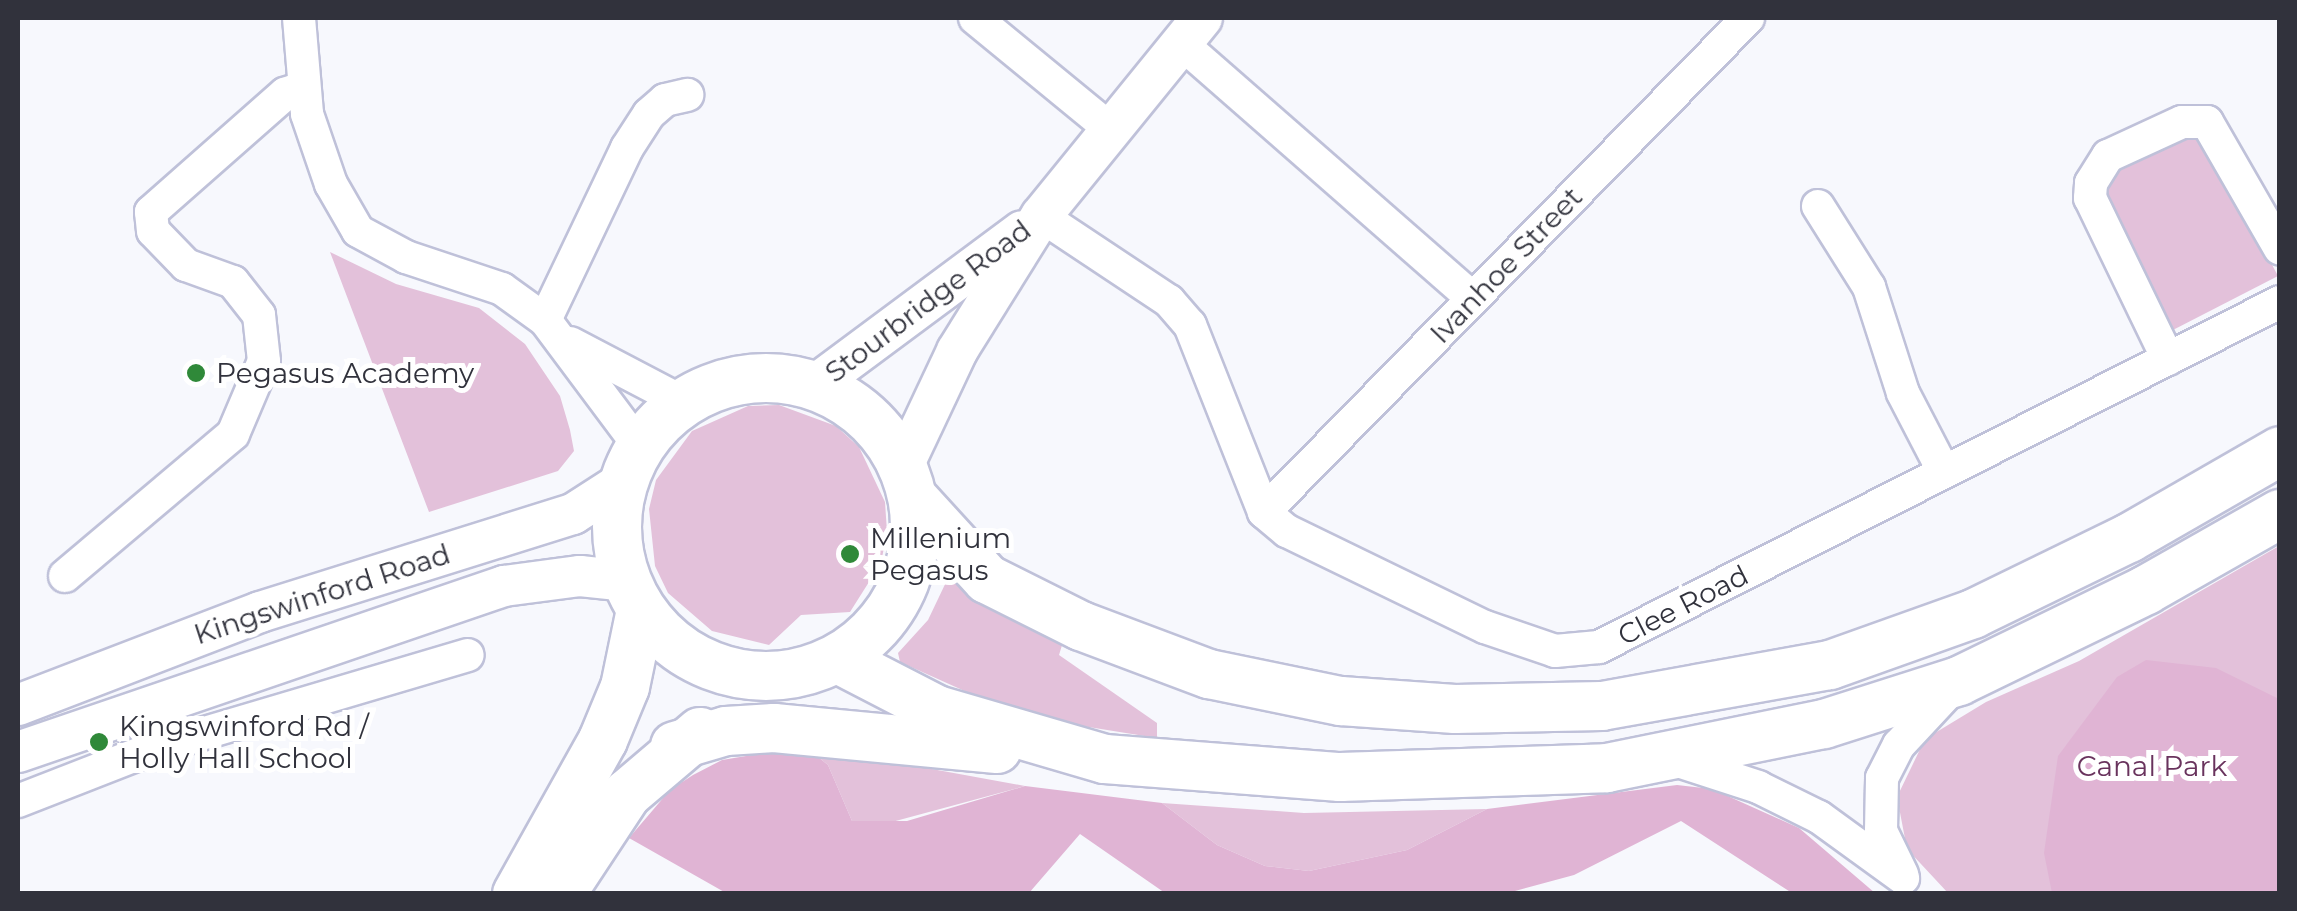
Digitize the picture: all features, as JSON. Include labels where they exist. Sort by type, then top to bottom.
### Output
[{"type":"highway","points":[[517,894],[603,740],[625,687],[634,596],[616,532],[632,464],[683,402],[747,379],[815,385],[851,403],[883,433],[908,482],[987,579],[1081,626],[1209,674],[1340,701],[1455,709],[1602,706],[1830,665],[1973,614],[2129,538],[2280,450]]},
{"type":"highway","points":[[561,894],[618,805],[676,746],[875,630],[902,591],[915,546],[908,482]]},
{"type":"highway","points":[[676,746],[726,731],[774,728],[1340,778],[1607,768],[1824,724],[1959,681],[2129,599],[2280,514]]},
{"type":"highway","points":[[634,596],[671,643],[708,665],[817,666],[937,710],[1105,759]]},
{"type":"main road","name":"Stourbridge Road","points":[[908,482],[957,351],[1041,216],[1192,30]]},
{"type":"main road","name":"Stourbridge Road","points":[[815,385],[1041,216]]},
{"type":"main road","name":"Kingswinford Road","points":[[18,705],[260,612],[574,514],[632,464]]},
{"type":"main road","name":"Kingswinford Road","points":[[18,752],[268,662],[504,586],[580,576],[634,596]]},
{"type":"street","points":[[299,18],[304,87],[331,184],[358,231],[406,257],[502,289],[555,330],[683,402]]},
{"type":"street","points":[[975,18],[1109,128]]},
{"type":"street","name":"Ivanhoe Street","points":[[1264,512],[1748,18]]},
{"type":"street","points":[[1192,30],[1473,298]]},
{"type":"street","points":[[65,576],[233,434],[264,361],[259,315],[233,282],[186,265],[153,231],[150,212],[286,94],[304,87]]},
{"type":"street","points":[[555,330],[641,126],[665,100],[687,96]]},
{"type":"street","points":[[2168,359],[2090,198],[2090,183],[2108,156],[2182,122],[2207,122],[2280,249]]},
{"type":"street","points":[[1818,206],[1869,287],[1903,393],[1944,472]]},
{"type":"street","points":[[1041,216],[1168,301],[1190,325],[1264,512]]},
{"type":"street","name":"Clee Road","points":[[1264,512],[1288,531],[1485,627],[1555,651],[1599,648],[2280,302]]},
{"type":"street","points":[[555,330],[632,464]]},
{"type":"street","name":"Kingswinford Road","points":[[18,801],[154,748],[467,656]]},
{"type":"street","name":"Kingswinford Road","points":[[154,748],[268,662]]},
{"type":"street","points":[[1910,886],[1881,831],[1882,778],[1899,744],[1959,681]]},
{"type":"street","points":[[1666,756],[1758,787],[1820,818],[1910,886]]},
{"type":"green space","points":[[2186,133],[2209,145],[2278,276],[2171,331],[2106,194],[2112,172]]},
{"type":"green space","points":[[330,252],[396,284],[479,308],[525,344],[560,396],[570,430],[574,451],[558,471],[429,512]]},
{"type":"green space","points":[[779,405],[836,426],[859,447],[885,502],[887,532],[881,563],[850,612],[801,615],[769,645],[712,631],[668,593],[655,566],[649,509],[656,480],[692,431],[748,406]]},
{"type":"green space","name":"Canal Park","points":[[2279,546],[2279,893],[1948,893],[1907,849],[1897,797],[1925,739],[1986,702],[2079,661]]},
{"type":"green space","points":[[948,578],[1063,642],[1059,655],[1157,723],[1157,738],[1020,716],[900,662],[898,653],[928,620]]},
{"type":"green space","points":[[2146,660],[2216,668],[2279,699],[2279,893],[2052,893],[2044,853],[2058,756],[2117,677]]},
{"type":"green space","points":[[782,750],[812,752],[828,765],[852,821],[907,821],[1025,786],[1162,803],[1217,845],[1265,866],[1309,871],[1407,850],[1487,809],[1677,785],[1712,789],[1799,828],[1875,893],[1792,893],[1681,821],[1574,875],[1504,894],[1165,893],[1080,834],[1029,893],[726,893],[629,838],[670,790],[693,775],[722,760]]},
{"type":"green space","points":[[812,752],[888,761],[1025,786],[877,826],[852,821],[828,765]]},
{"type":"green space","points":[[1162,803],[1304,813],[1487,809],[1407,850],[1309,871],[1265,866],[1217,845]]},
{"type":"place","name":"Pegasus Academy","points":[[196,373]]},
{"type":"place","name":"Millenium Pegasus","points":[[850,554]]},
{"type":"place","name":"Kingswinford Rd / Holly Hall School","points":[[99,742]]}]
